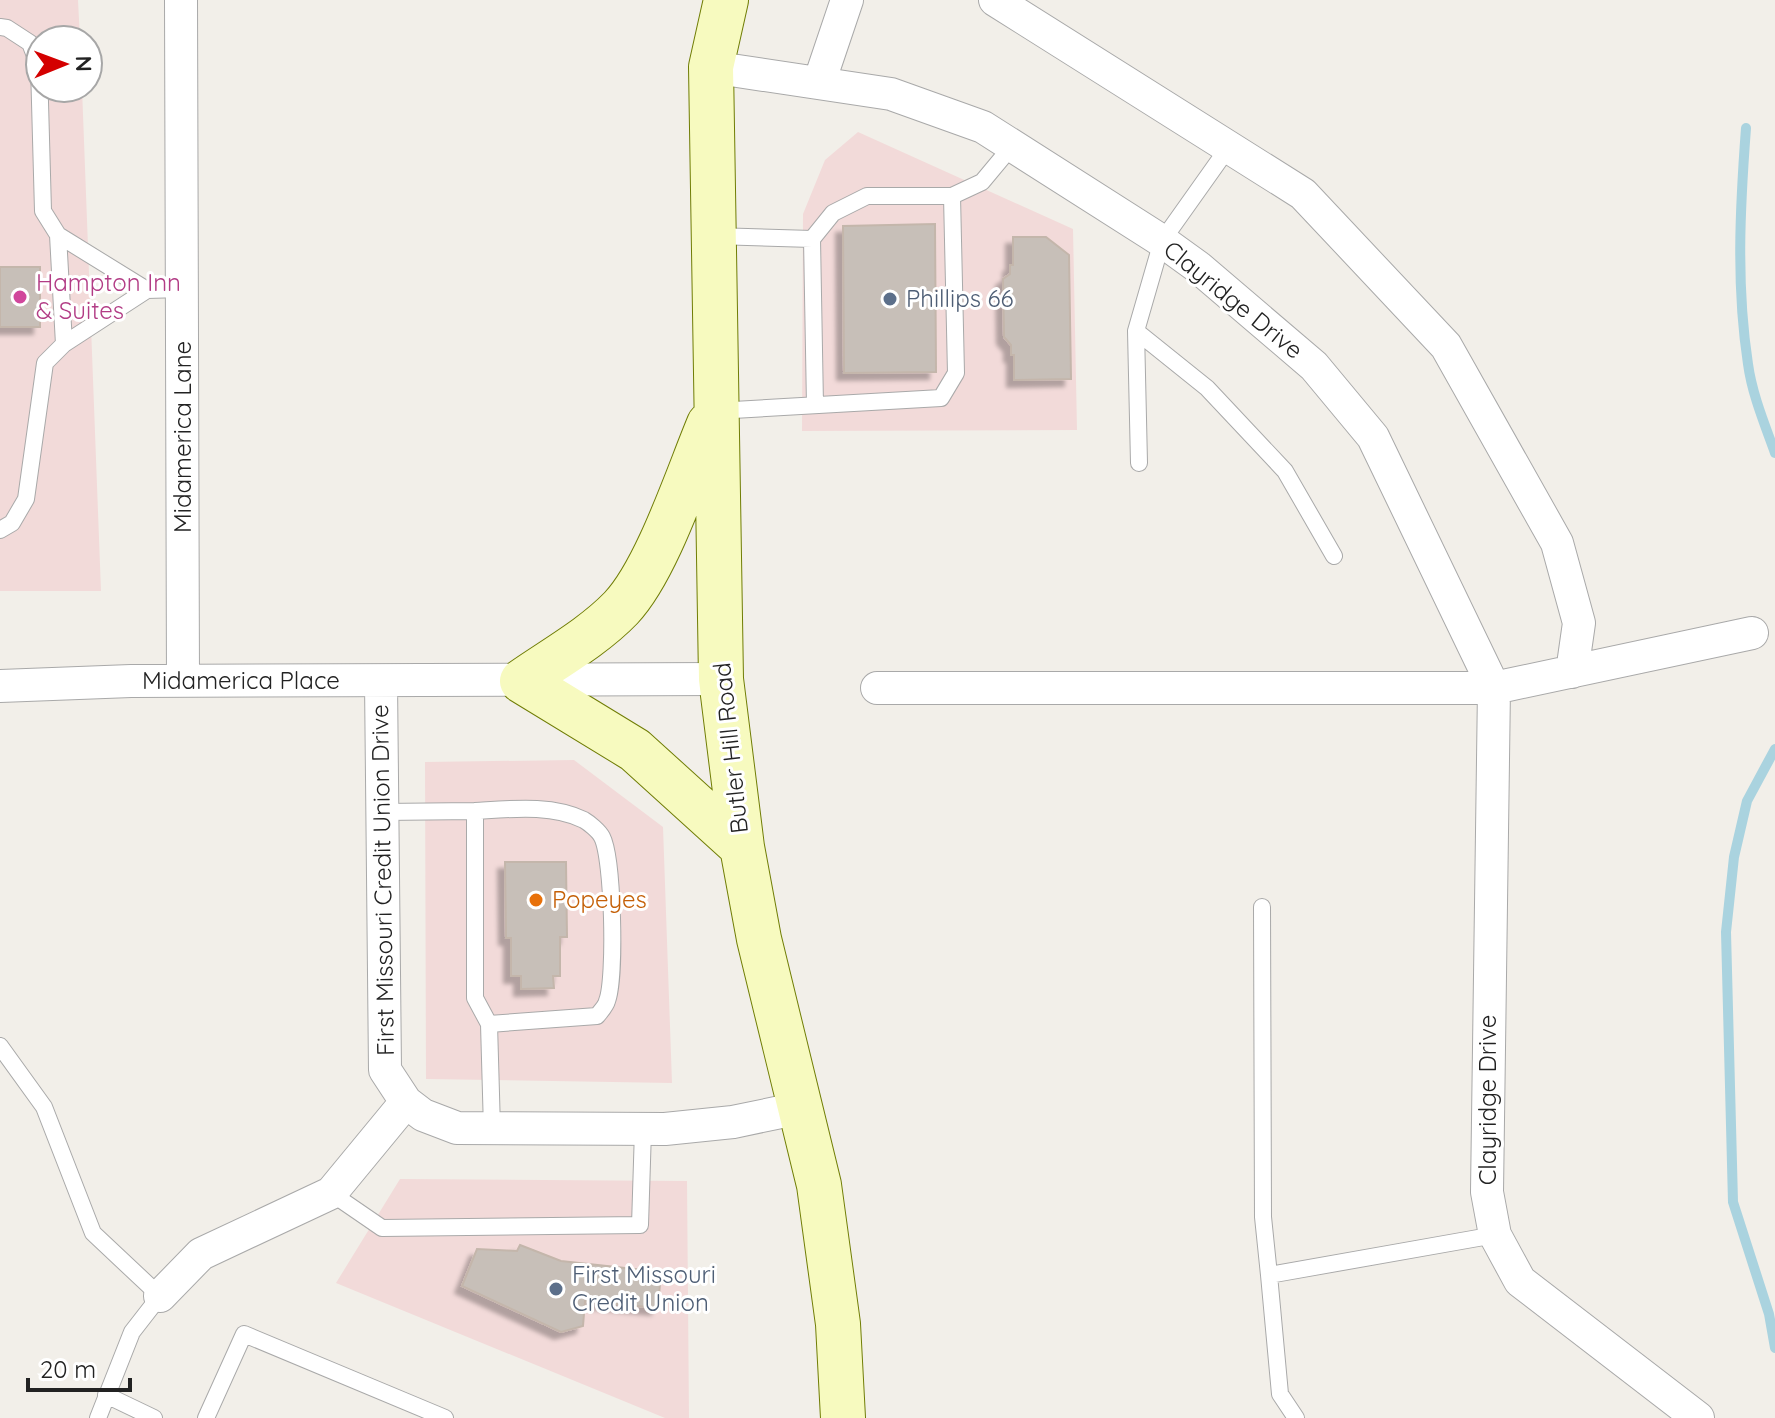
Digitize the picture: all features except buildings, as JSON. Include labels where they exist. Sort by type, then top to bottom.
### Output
[{"type":"main road","name":"Butler Hill Road","points":[[692,0],[711,67]]},
{"type":"main road","name":"Butler Hill Road","points":[[726,0],[711,67],[721,679],[742,847],[759,939],[819,1185],[838,1324],[843,1418]]},
{"type":"main road","points":[[715,411],[661,540],[643,578],[623,606],[597,629],[522,681],[635,750],[742,847]]},
{"type":"street","name":"Midamerica Lane","points":[[181,0],[183,681]]},
{"type":"street","points":[[819,83],[847,0]]},
{"type":"street","points":[[995,0],[1303,194],[1446,346],[1557,543],[1575,598],[1579,623],[1572,672]]},
{"type":"street","name":"Clayridge Drive","points":[[711,67],[891,94],[983,127],[1198,267],[1314,366],[1373,437],[1494,688],[1487,1192],[1495,1235],[1520,1281],[1698,1418]]},
{"type":"street","points":[[877,688],[1494,688],[1752,633]]},
{"type":"street","name":"Midamerica Place","points":[[0,686],[183,681],[721,679]]},
{"type":"street","name":"First Missouri Credit Union Drive","points":[[381,681],[385,1070],[406,1102],[423,1115],[457,1128],[492,1129],[643,1130],[733,1122],[800,1108]]},
{"type":"street","points":[[160,1296],[201,1254],[331,1193],[406,1102]]},
{"type":"lane","points":[[0,27],[7,28],[30,43],[39,66],[43,211],[58,235],[147,290]]},
{"type":"lane","points":[[815,405],[812,239],[833,213],[867,196],[952,196],[982,182],[1012,146]]},
{"type":"lane","points":[[1139,463],[1136,331],[1162,241],[1228,148]]},
{"type":"lane","points":[[715,411],[941,398],[956,373],[952,196]]},
{"type":"lane","points":[[58,235],[64,344]]},
{"type":"lane","points":[[713,236],[812,239]]},
{"type":"lane","points":[[0,530],[12,523],[26,499],[45,363],[64,344],[147,290],[182,289]]},
{"type":"lane","points":[[1136,331],[1207,388],[1285,471],[1334,556]]},
{"type":"lane","points":[[382,812],[516,808],[556,811],[585,821],[602,835],[607,856],[613,959],[607,1002],[597,1016],[489,1024]]},
{"type":"lane","points":[[475,811],[475,998],[489,1024],[492,1129]]},
{"type":"lane","points":[[1262,907],[1263,1217],[1280,1394],[1296,1418]]},
{"type":"lane","points":[[0,1046],[44,1107],[93,1233],[160,1296],[132,1332],[98,1418]]},
{"type":"lane","points":[[331,1193],[382,1228],[640,1225],[643,1130]]},
{"type":"lane","points":[[1269,1275],[1495,1235]]},
{"type":"lane","points":[[206,1418],[244,1334],[445,1418]]},
{"type":"lane","points":[[106,1395],[154,1418]]},
{"type":"shaded area","points":[[0,0],[78,0],[79,24],[24,24],[24,104],[83,104],[101,591],[0,591]]},
{"type":"shaded area","points":[[858,132],[1073,229],[1077,430],[802,431],[803,214],[825,160]]},
{"type":"shaded area","points":[[574,760],[663,827],[672,1083],[426,1079],[425,762]]},
{"type":"shaded area","points":[[400,1179],[687,1181],[689,1418],[665,1418],[336,1283]]},
{"type":"waterway","points":[[1746,128],[1740,246],[1744,334],[1752,387],[1775,453]]},
{"type":"waterway","points":[[1775,749],[1747,801],[1734,857],[1726,932],[1733,1202],[1769,1314],[1775,1348]]},
{"type":"place","name":"Hampton Inn & Suites","points":[[20,297]]},
{"type":"place","name":"Phillips 66","points":[[890,299]]},
{"type":"place","name":"Popeyes","points":[[536,900]]},
{"type":"place","name":"First Missouri Credit Union","points":[[556,1289]]}]
